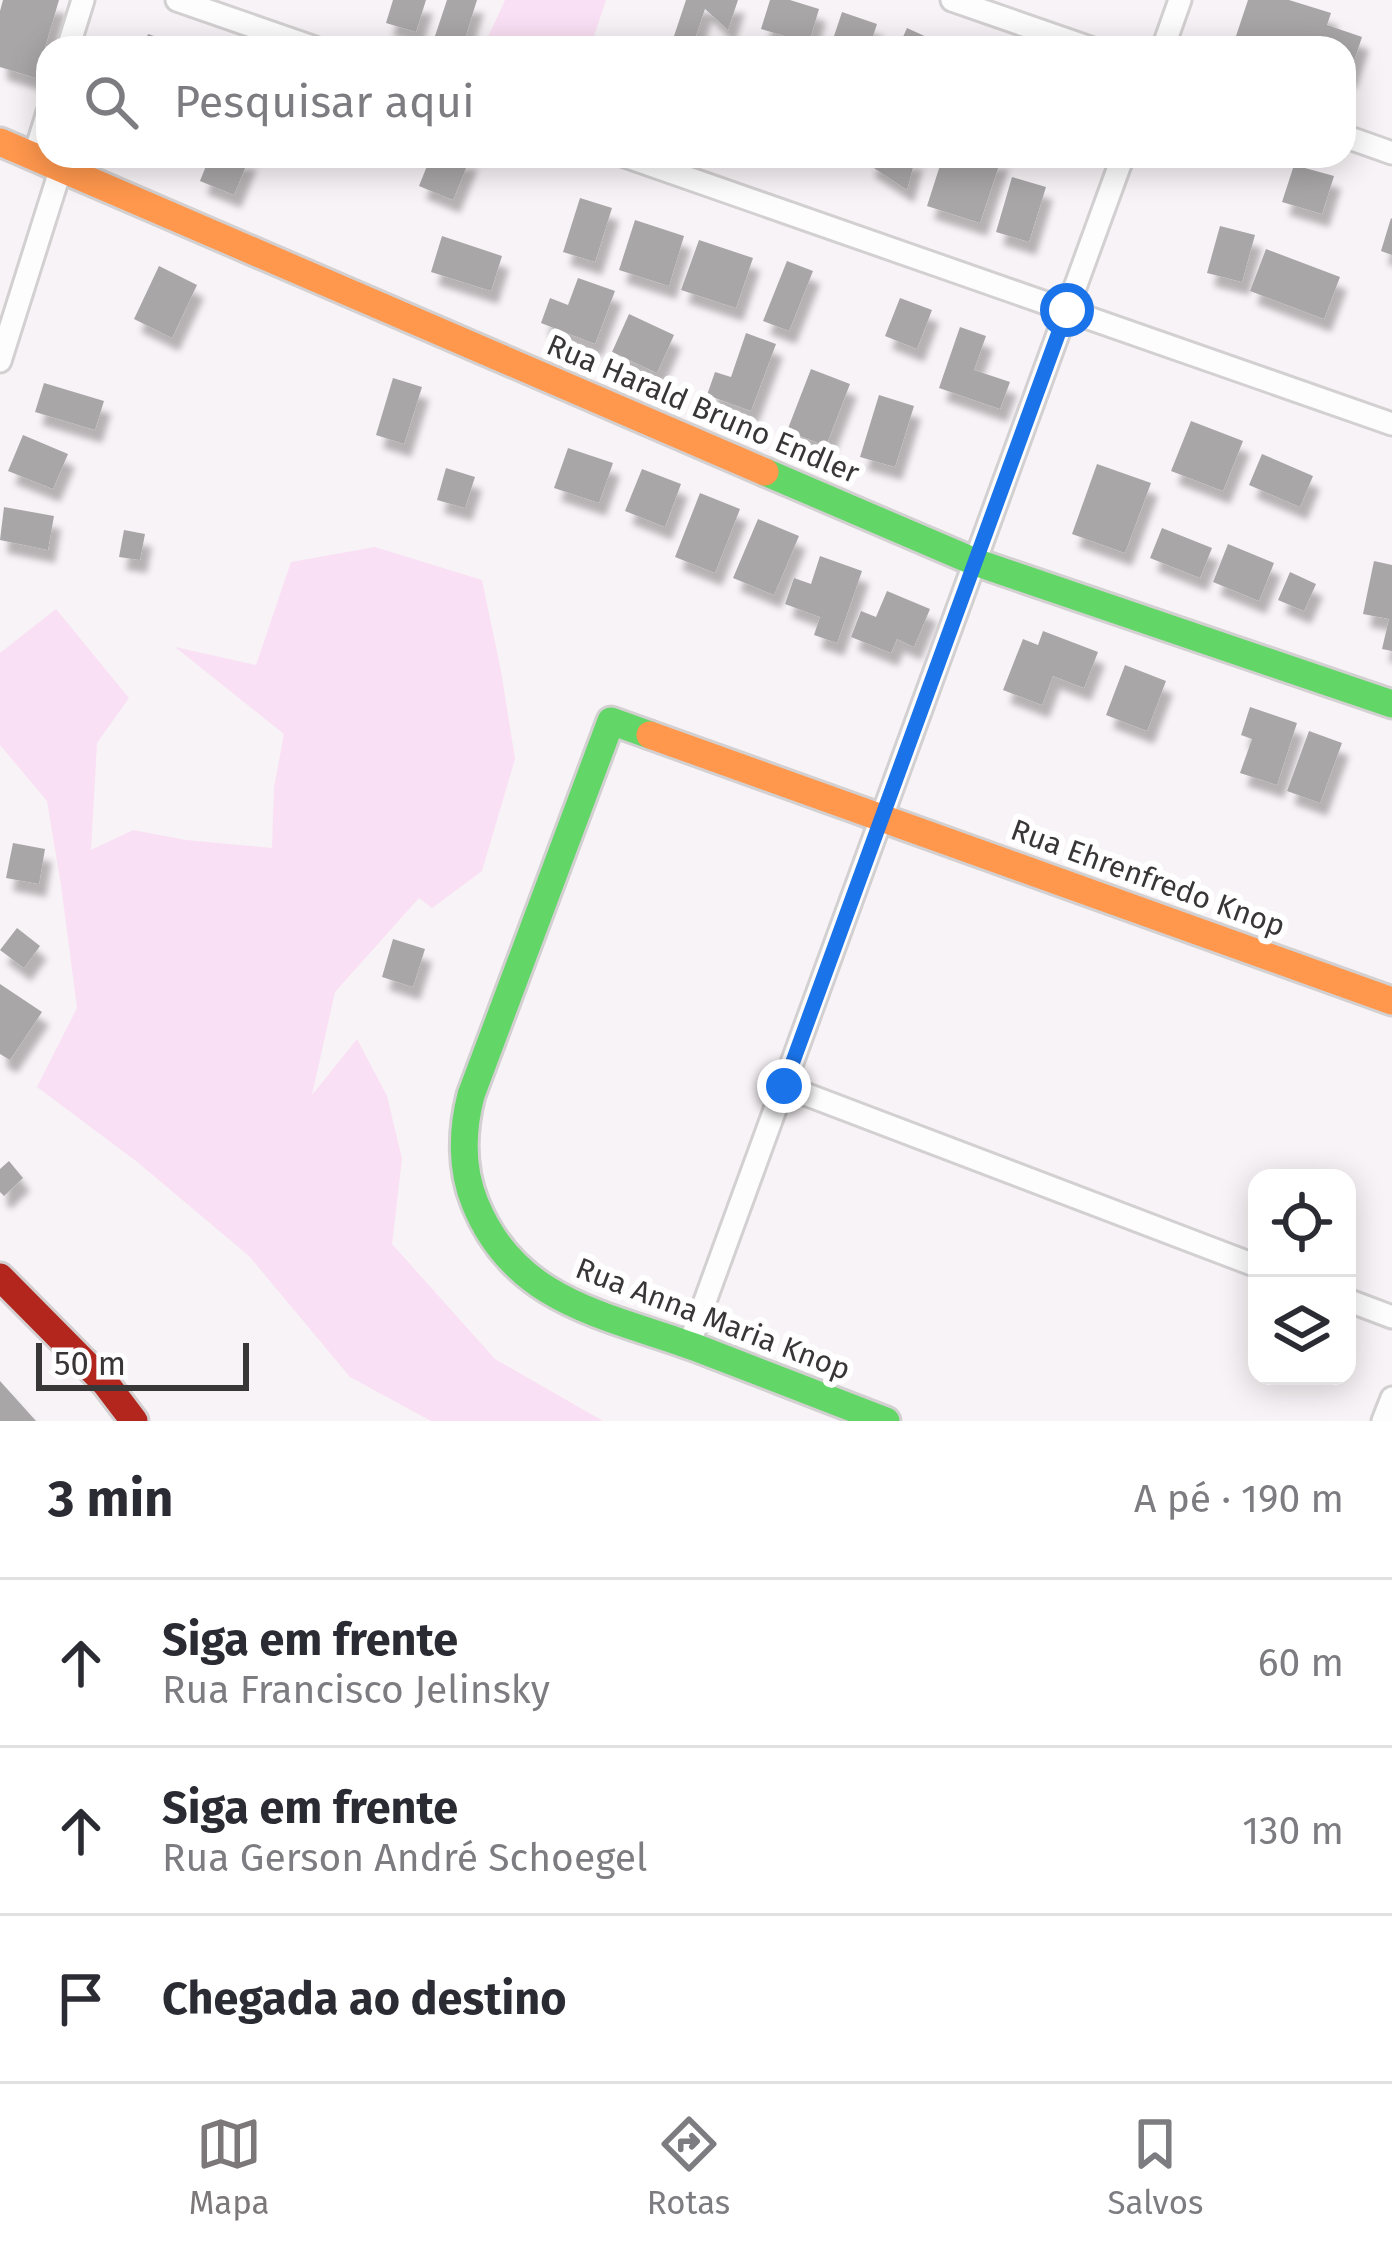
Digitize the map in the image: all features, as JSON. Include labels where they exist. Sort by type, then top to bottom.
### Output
[{"type":"street","points":[[72,36],[83,0]]},
{"type":"street","points":[[177,0],[280,36]]},
{"type":"street","points":[[952,0],[1056,36]]},
{"type":"street","points":[[1167,36],[1180,0]]},
{"type":"street","points":[[1356,140],[1392,153]]},
{"type":"street","name":"Rua Harald Bruno Endler","points":[[0,142],[34,157]]},
{"type":"street","points":[[34,157],[36,151]]},
{"type":"street","points":[[0,361],[61,168]]},
{"type":"street","name":"Rua Harald Bruno Endler","points":[[61,168],[975,562],[1392,704]]},
{"type":"street","points":[[659,168],[1392,424]]},
{"type":"street","points":[[689,1346],[1120,168]]},
{"type":"street","name":"Rua Ehrenfredo Knop","points":[[477,1214],[466,1168],[466,1115],[611,721],[1392,1001]]},
{"type":"street","points":[[784,1086],[1248,1263]]},
{"type":"street","name":"Rua Anna Maria Knop","points":[[477,1214],[502,1254],[527,1278],[558,1297],[886,1421]]},
{"type":"street","points":[[0,1277],[106,1384],[134,1421]]},
{"type":"street","points":[[1356,1303],[1392,1317]]},
{"type":"street","points":[[1383,1421],[1392,1398]]},
{"type":"shaded area","points":[[505,0],[606,0],[594,36],[488,36]]},
{"type":"shaded area","points":[[375,547],[482,580],[515,759],[482,871],[432,908],[419,898],[335,992],[312,1095],[357,1039],[387,1096],[402,1159],[392,1244],[495,1359],[603,1421],[431,1421],[350,1377],[249,1256],[136,1161],[37,1087],[77,1008],[47,801],[0,745],[0,653],[56,609],[129,698],[97,743],[91,850],[133,830],[272,848],[274,787],[284,734],[175,647],[256,665],[291,562]]},
{"type":"building","points":[[3,0],[59,0],[48,36],[36,36],[36,78],[0,67]]},
{"type":"building","points":[[393,0],[426,0],[416,32],[386,23]]},
{"type":"building","points":[[447,0],[477,0],[466,36],[435,36]]},
{"type":"building","points":[[686,0],[738,0],[728,30],[705,9],[696,36],[674,36]]},
{"type":"building","points":[[770,0],[790,0],[819,9],[811,36],[785,36],[761,29]]},
{"type":"building","points":[[1248,0],[1289,0],[1331,13],[1327,25],[1362,37],[1356,55],[1356,36],[1236,36]]},
{"type":"building","points":[[842,12],[877,24],[873,36],[834,36]]},
{"type":"building","points":[[205,168],[245,168],[234,195],[200,181]]},
{"type":"building","points":[[426,168],[466,168],[453,200],[419,186]]},
{"type":"building","points":[[874,168],[913,168],[907,190]]},
{"type":"building","points":[[939,168],[998,168],[980,223],[927,206]]},
{"type":"building","points":[[1293,168],[1334,176],[1322,214],[1282,202]]},
{"type":"building","points":[[1012,177],[1046,187],[1029,242],[996,232]]},
{"type":"building","points":[[580,198],[612,208],[595,262],[563,252]]},
{"type":"building","points":[[1392,219],[1392,255],[1381,251]]},
{"type":"building","points":[[635,220],[684,236],[669,286],[619,270]]},
{"type":"building","points":[[1220,226],[1255,235],[1242,282],[1207,273]]},
{"type":"building","points":[[442,236],[502,256],[491,291],[431,272]]},
{"type":"building","points":[[699,240],[753,258],[736,308],[681,290]]},
{"type":"building","points":[[1266,249],[1340,277],[1324,319],[1250,291]]},
{"type":"building","points":[[787,261],[813,271],[789,331],[763,321]]},
{"type":"building","points":[[159,266],[197,285],[172,338],[134,319]]},
{"type":"building","points":[[578,278],[615,291],[595,344],[541,323],[550,298],[568,305]]},
{"type":"building","points":[[900,298],[932,310],[917,349],[885,336]]},
{"type":"building","points":[[629,314],[674,335],[657,373],[612,352]]},
{"type":"building","points":[[960,327],[986,336],[974,370],[1010,382],[1000,409],[939,388]]},
{"type":"building","points":[[746,333],[776,344],[751,411],[707,395],[715,372],[731,377]]},
{"type":"building","points":[[811,369],[850,384],[826,446],[787,431]]},
{"type":"building","points":[[393,378],[422,387],[404,444],[376,435]]},
{"type":"building","points":[[44,383],[104,401],[95,430],[35,412]]},
{"type":"building","points":[[879,395],[914,406],[895,467],[860,457]]},
{"type":"building","points":[[1191,421],[1243,441],[1223,491],[1171,471]]},
{"type":"building","points":[[23,435],[68,454],[53,489],[8,471]]},
{"type":"building","points":[[568,448],[613,463],[599,503],[554,488]]},
{"type":"building","points":[[1262,454],[1313,476],[1300,507],[1249,485]]},
{"type":"building","points":[[1097,464],[1151,483],[1125,553],[1072,534]]},
{"type":"building","points":[[446,468],[475,477],[465,508],[437,500]]},
{"type":"building","points":[[642,469],[681,484],[665,527],[625,511]]},
{"type":"building","points":[[700,493],[740,509],[715,573],[675,557]]},
{"type":"building","points":[[4,507],[54,516],[48,550],[0,540]]},
{"type":"building","points":[[758,519],[799,536],[774,595],[733,578]]},
{"type":"building","points":[[1162,528],[1212,548],[1200,578],[1150,558]]},
{"type":"building","points":[[124,530],[145,534],[140,560],[119,557]]},
{"type":"building","points":[[1228,544],[1274,563],[1259,601],[1213,582]]},
{"type":"building","points":[[820,556],[862,571],[837,643],[814,635],[820,617],[785,604],[794,578],[811,584]]},
{"type":"building","points":[[1374,561],[1392,565],[1392,651],[1382,649],[1389,619],[1363,614]]},
{"type":"building","points":[[1290,572],[1316,584],[1304,611],[1278,600]]},
{"type":"building","points":[[887,591],[930,609],[914,647],[897,639],[891,653],[851,637],[861,611],[876,617]]},
{"type":"building","points":[[1043,631],[1098,652],[1084,688],[1053,676],[1042,705],[1003,690],[1023,639],[1038,645]]},
{"type":"building","points":[[1125,665],[1166,681],[1147,731],[1106,715]]},
{"type":"building","points":[[1250,707],[1297,723],[1277,785],[1240,773],[1252,739],[1241,735]]},
{"type":"building","points":[[1309,731],[1342,743],[1320,803],[1287,791]]},
{"type":"building","points":[[13,843],[45,849],[39,884],[6,878]]},
{"type":"building","points":[[17,928],[40,946],[24,968],[0,950]]},
{"type":"building","points":[[393,939],[425,949],[413,987],[382,977]]},
{"type":"building","points":[[0,984],[42,1012],[10,1060],[0,1054]]},
{"type":"building","points":[[9,1161],[23,1178],[4,1196],[0,1169]]},
{"type":"building","points":[[0,1381],[36,1421],[0,1421]]},
{"type":"traffic: fast","points":[[765,472],[975,562],[1392,704]]},
{"type":"traffic: fast","points":[[650,735],[611,721],[471,1095],[464,1149],[470,1190],[492,1237],[514,1263],[567,1301],[886,1421]]},
{"type":"traffic: slow","points":[[0,142],[36,158]]},
{"type":"traffic: slow","points":[[60,168],[765,472]]},
{"type":"traffic: slow","points":[[650,735],[1392,1001]]},
{"type":"traffic: jam","points":[[0,1277],[106,1384],[134,1421]]},
{"type":"route","points":[[784,1086],[1067,310]]}]
